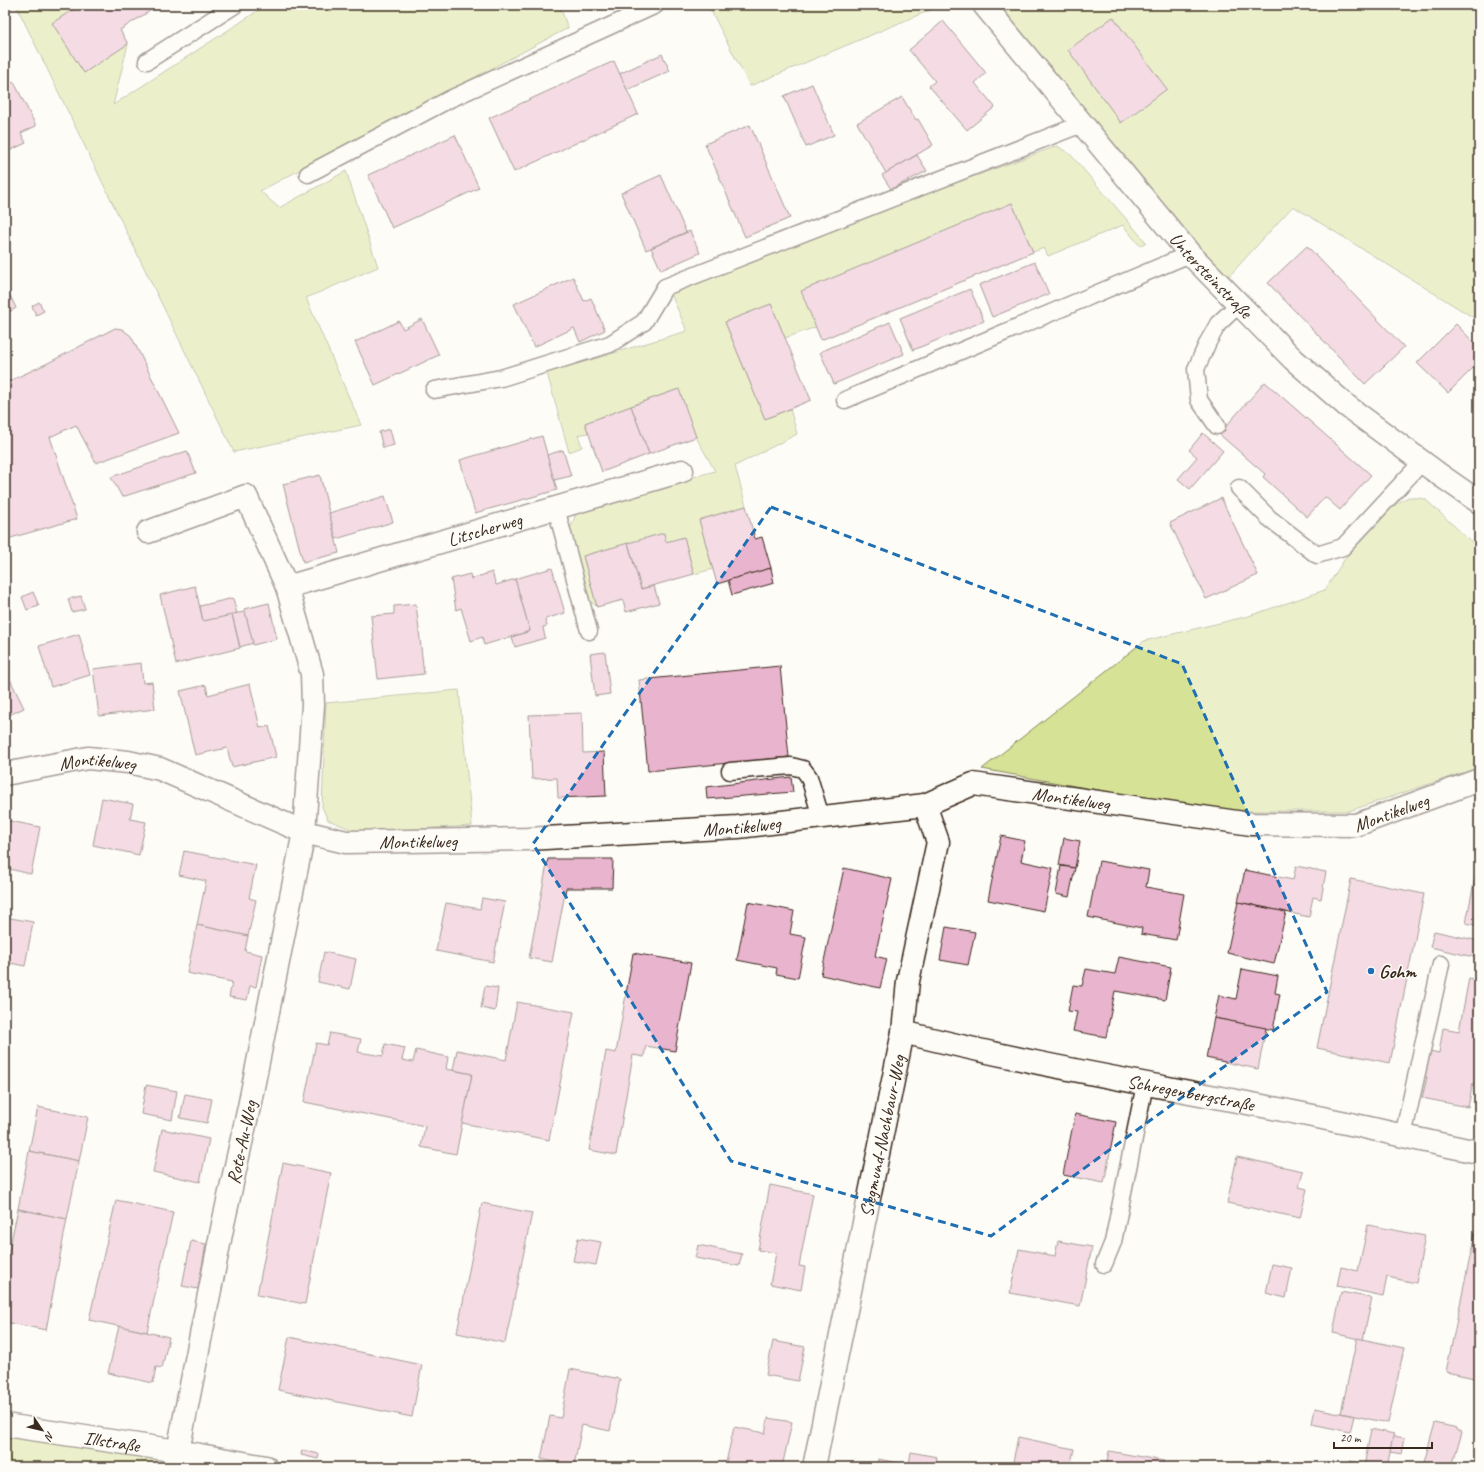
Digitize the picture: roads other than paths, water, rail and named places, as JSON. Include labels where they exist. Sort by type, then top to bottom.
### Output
[{"type":"street","name":"Untersteinstraße","points":[[984,5],[1190,254],[1293,359],[1347,406],[1479,502]]},
{"type":"street","name":"Litscherweg","points":[[287,587],[682,471]]},
{"type":"street","points":[[148,532],[246,496],[287,587],[312,674],[313,705],[304,832]]},
{"type":"street","name":"Montikelweg","points":[[5,774],[88,758],[128,762],[160,769],[304,832],[346,842],[528,839],[738,827],[926,805],[973,784],[1252,824],[1356,825],[1479,780]]},
{"type":"street","name":"Siegmund-Nachbaur-Weg","points":[[814,1467],[903,1032],[908,981],[938,842],[926,805]]},
{"type":"street","name":"Rote-Au-Weg","points":[[178,1451],[304,832]]},
{"type":"street","name":"Schregenbergstraße","points":[[903,1032],[954,1045],[1145,1084],[1332,1120],[1403,1136],[1478,1148]]},
{"type":"street","name":"Illstraße","points":[[5,1425],[178,1451],[266,1467]]},
{"type":"lane","points":[[147,61],[236,5]]},
{"type":"lane","points":[[308,174],[450,99],[656,5]]},
{"type":"lane","points":[[434,390],[501,378],[610,344],[644,322],[665,287],[1082,124]]},
{"type":"lane","points":[[845,400],[1190,254]]},
{"type":"lane","points":[[1217,426],[1199,400],[1196,369],[1218,324],[1239,304]]},
{"type":"lane","points":[[1239,488],[1269,518],[1317,555],[1343,547],[1422,462]]},
{"type":"lane","points":[[556,508],[589,631]]},
{"type":"lane","points":[[730,770],[791,766],[803,769],[809,777],[821,818]]},
{"type":"lane","points":[[1403,1136],[1441,964]]},
{"type":"lane","points":[[1104,1264],[1113,1242],[1145,1084]]},
{"type":"place","name":"Gohm","points":[[1371,971]]}]
